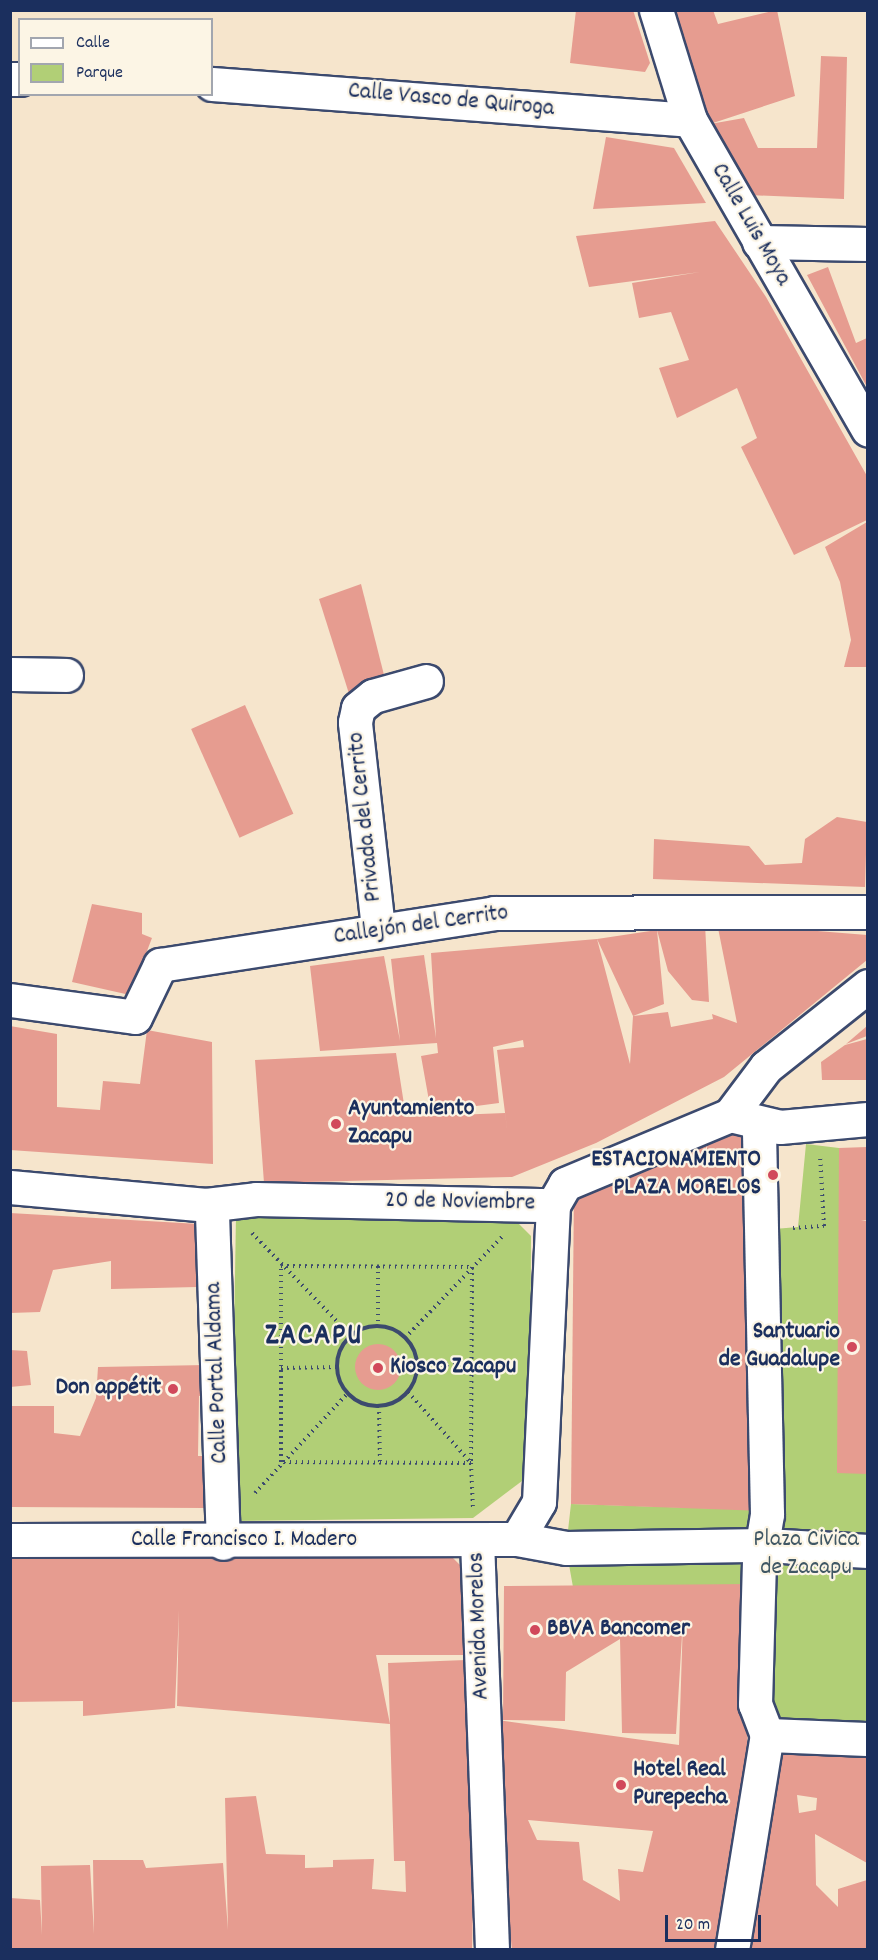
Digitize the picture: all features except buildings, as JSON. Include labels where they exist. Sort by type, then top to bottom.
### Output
[{"type":"street","name":"Calle Luis Moya","points":[[656,10],[690,120],[867,430]]},
{"type":"street","name":"Calle Vasco de Quiroga","points":[[213,84],[690,120]]},
{"type":"street","points":[[759,242],[867,244]]},
{"type":"street","points":[[10,674],[66,675]]},
{"type":"street","name":"Privada del Cerrito","points":[[378,928],[355,722],[358,708],[373,696],[426,681]]},
{"type":"street","name":"Callejón del Cerrito","points":[[10,1000],[135,1017],[160,965],[378,928],[494,913],[867,912]]},
{"type":"street","points":[[732,1950],[767,1735],[755,1704],[759,1562],[765,1545],[770,1217],[756,1122],[766,1067],[867,986]]},
{"type":"street","points":[[756,1122],[766,1067]]},
{"type":"street","points":[[756,1122],[867,1119]]},
{"type":"street","name":"20 de Noviembre","points":[[10,1187],[250,1211],[554,1205],[565,1184],[756,1122]]},
{"type":"street","name":"Calle Portal Aldama","points":[[206,1205],[212,1213],[223,1543]]},
{"type":"street","name":"Avenida Morelos","points":[[492,1950],[475,1529],[517,1539],[539,1502],[554,1205]]},
{"type":"street","name":"Calle Francisco I. Madero","points":[[10,1540],[223,1543],[475,1529]]},
{"type":"street","points":[[517,1539],[566,1548],[765,1545],[867,1551]]},
{"type":"street","points":[[767,1735],[867,1739]]},
{"type":"path","points":[[770,1217],[824,1226],[819,1147]]},
{"type":"path","points":[[250,1211],[281,1266],[351,1336]]},
{"type":"path","points":[[405,1338],[471,1267],[510,1230]]},
{"type":"path","points":[[281,1266],[471,1267]]},
{"type":"path","points":[[281,1266],[281,1462]]},
{"type":"path","points":[[378,1266],[378,1327]]},
{"type":"path","points":[[471,1267],[471,1463],[475,1529]]},
{"type":"path","points":[[378,1327],[405,1338],[417,1365],[408,1392],[379,1406],[348,1393],[338,1367],[351,1336],[378,1327]]},
{"type":"path","points":[[417,1365],[472,1364]]},
{"type":"path","points":[[281,1368],[338,1367]]},
{"type":"path","points":[[408,1392],[471,1463]]},
{"type":"path","points":[[281,1462],[348,1393]]},
{"type":"path","points":[[379,1406],[380,1463]]},
{"type":"path","points":[[281,1462],[471,1463]]},
{"type":"green space","name":"Plaza Civica de Zacapu","points":[[806,1144],[839,1148],[839,1382],[868,1381],[867,1739],[767,1735],[684,1585],[573,1587],[566,1548],[571,1504],[763,1510],[761,1230],[798,1227]]},
{"type":"green space","points":[[507,1212],[531,1236],[530,1475],[473,1518],[231,1521],[236,1215]]},
{"type":"place","name":"Ayuntamiento Zacapu","points":[[336,1124]]},
{"type":"place","name":"ESTACIONAMIENTO PLAZA MORELOS","points":[[773,1175]]},
{"type":"place","name":"Santuario de Guadalupe","points":[[852,1347]]},
{"type":"place","name":"Kiosco Zacapu","points":[[378,1368]]},
{"type":"place","name":"Don appétit","points":[[173,1389]]},
{"type":"place","name":"BBVA Bancomer","points":[[535,1630]]},
{"type":"place","name":"Hotel Real Purepecha","points":[[621,1785]]},
{"type":"district","name":"ZACAPU","points":[[314,1338]]}]
